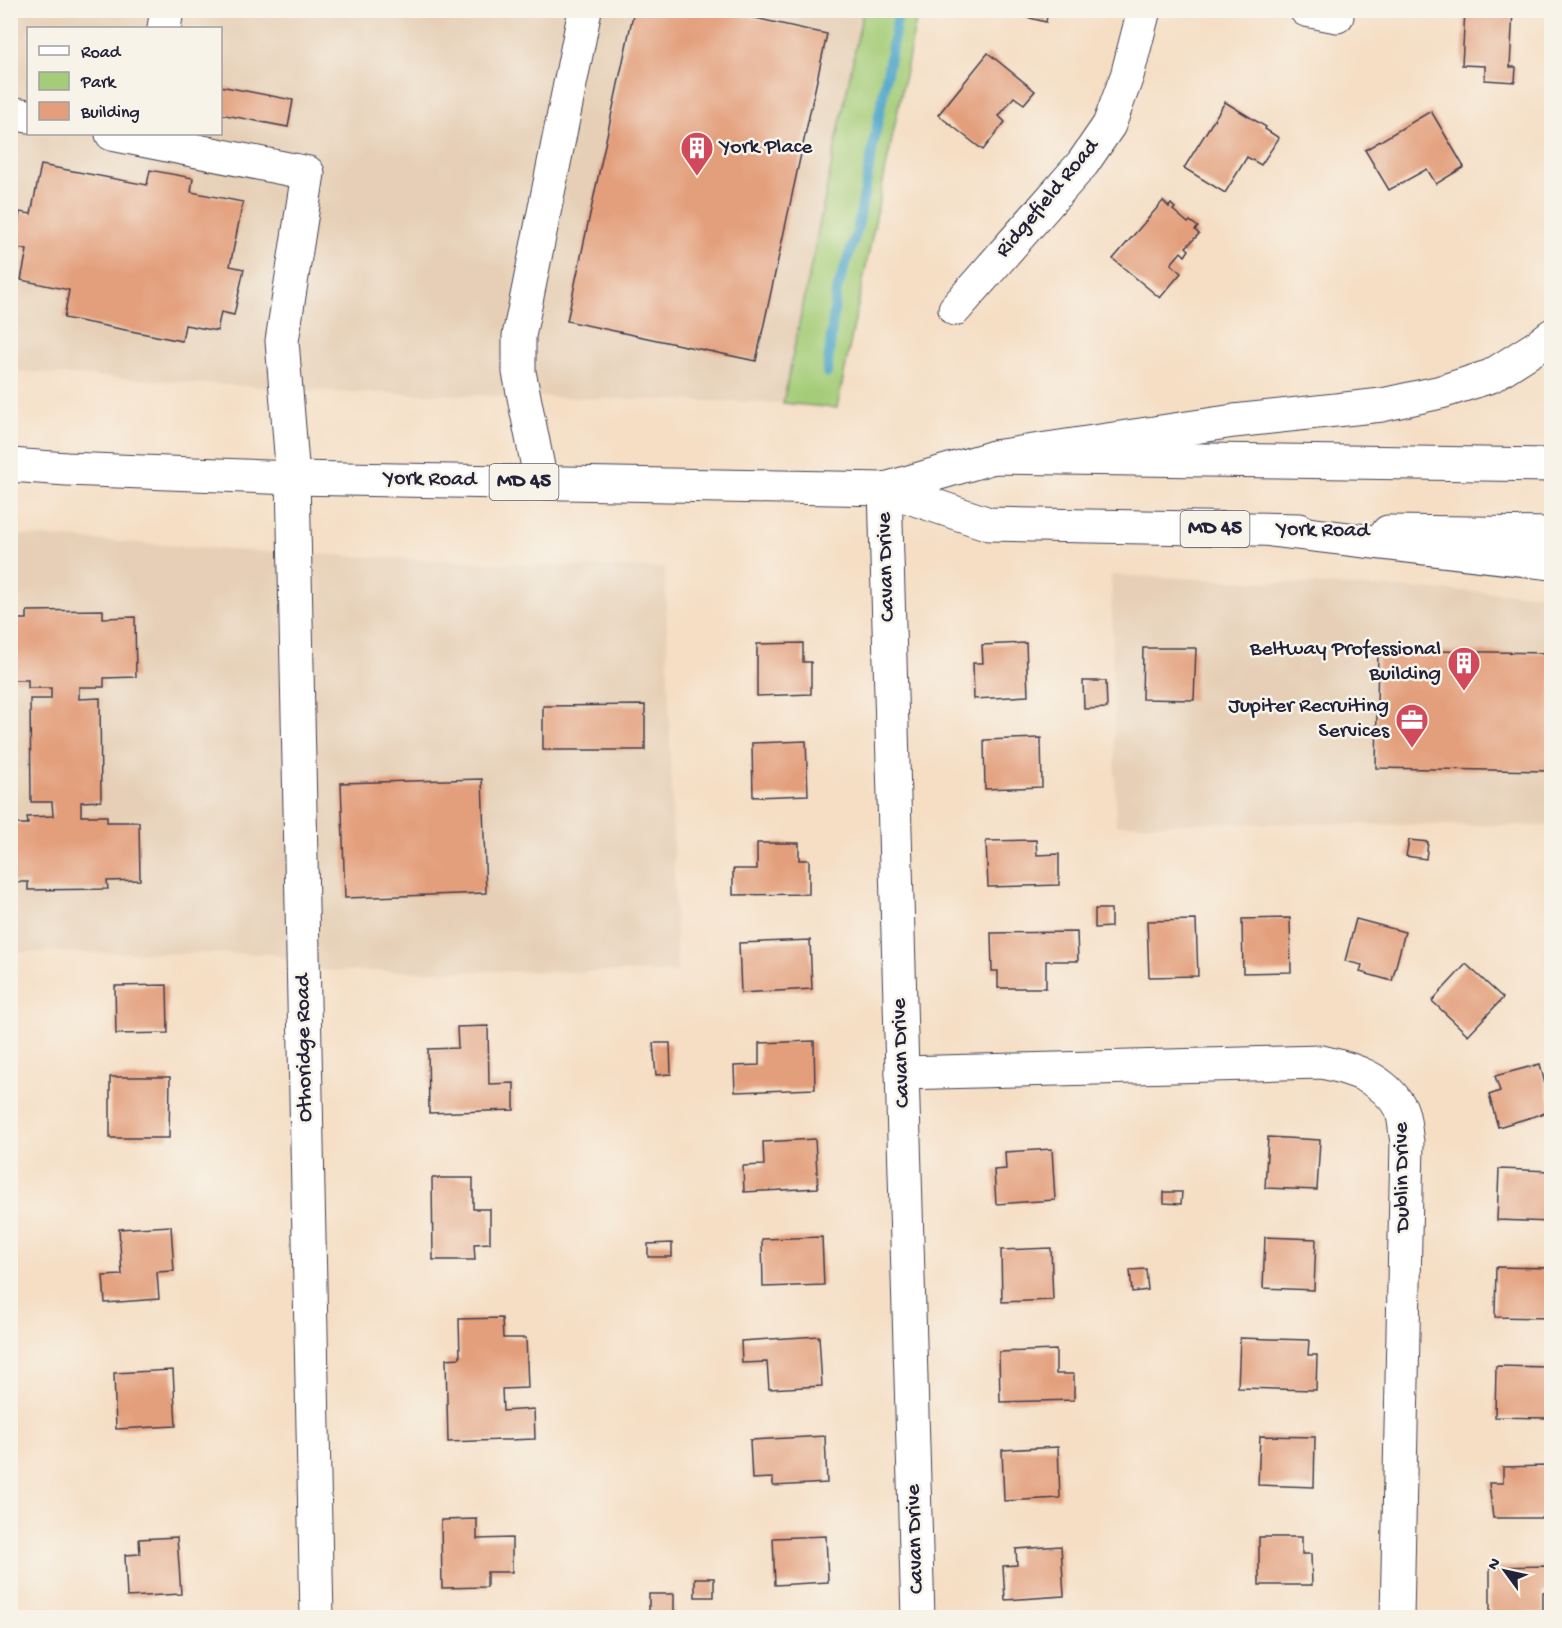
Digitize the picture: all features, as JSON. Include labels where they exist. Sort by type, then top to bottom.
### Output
[{"type":"main road","points":[[164,27],[167,10]]},
{"type":"main road","points":[[541,482],[519,372],[519,336],[585,10]]},
{"type":"main road","name":"Ridgefield Road","points":[[955,309],[1083,163],[1109,125],[1126,76],[1144,10]]},
{"type":"main road","points":[[10,113],[27,116]]},
{"type":"main road","points":[[123,135],[146,137]]},
{"type":"main road","name":"Othoridge Road","points":[[146,137],[308,173],[282,341],[293,478],[317,1617]]},
{"type":"main road","points":[[994,457],[1234,421],[1382,405],[1441,392],[1491,376],[1539,346],[1551,335]]},
{"type":"main road","name":"York Road","points":[[885,489],[994,457],[1551,465]]},
{"type":"main road","name":"York Road","points":[[10,465],[293,478],[885,489],[989,524],[1551,534]]},
{"type":"main road","name":"Cavan Drive","points":[[885,489],[918,1617]]},
{"type":"main road","points":[[1272,530],[1551,563]]},
{"type":"main road","name":"Dublin Drive","points":[[902,1072],[1322,1062],[1352,1069],[1371,1077],[1389,1092],[1402,1111],[1407,1142],[1397,1617]]},
{"type":"shaded area","points":[[10,11],[863,11],[783,403],[337,392],[11,371]]},
{"type":"shaded area","points":[[10,534],[236,550],[548,566],[665,568],[677,972],[326,971],[271,954],[11,952]]},
{"type":"shaded area","points":[[1111,575],[1551,595],[1551,826],[1214,823],[1116,825]]},
{"type":"green space","points":[[863,11],[918,11],[837,408],[783,403]]},
{"type":"building","name":"York Place","points":[[634,10],[719,10],[827,34],[756,361],[567,321]]},
{"type":"building","points":[[998,10],[1048,10],[1046,22]]},
{"type":"building","points":[[1465,10],[1513,10],[1510,67],[1516,67],[1515,82],[1485,80],[1485,66],[1462,65]]},
{"type":"building","points":[[988,53],[1035,91],[1024,104],[1014,97],[999,116],[1005,122],[983,150],[938,115]]},
{"type":"building","points":[[222,86],[293,100],[288,127],[222,114]]},
{"type":"building","points":[[1225,102],[1266,127],[1265,129],[1279,138],[1261,165],[1247,157],[1225,193],[1184,168]]},
{"type":"building","points":[[1431,111],[1464,167],[1436,184],[1427,169],[1389,190],[1365,150]]},
{"type":"building","points":[[41,165],[147,185],[150,170],[193,178],[191,192],[243,202],[230,266],[244,269],[234,315],[221,312],[217,331],[185,325],[182,341],[64,318],[69,290],[21,280],[27,250],[13,247],[20,212],[31,214]]},
{"type":"building","points":[[1163,201],[1169,207],[1171,204],[1175,208],[1173,210],[1188,223],[1190,221],[1198,227],[1195,230],[1199,234],[1186,247],[1189,250],[1185,256],[1181,252],[1171,264],[1181,273],[1160,298],[1113,259]]},
{"type":"building","points":[[103,610],[103,618],[135,617],[136,677],[104,678],[104,687],[79,687],[79,699],[100,698],[101,801],[81,802],[81,816],[107,816],[107,822],[139,822],[140,880],[107,881],[108,889],[28,890],[28,882],[10,882],[10,824],[28,824],[27,817],[53,816],[52,802],[31,802],[30,699],[51,699],[51,688],[28,688],[28,680],[10,680],[10,619],[27,619],[27,611]]},
{"type":"building","points":[[803,643],[803,662],[811,662],[811,694],[757,696],[757,644]]},
{"type":"building","points":[[1026,643],[1028,696],[974,699],[973,663],[983,663],[982,645]]},
{"type":"building","points":[[1143,648],[1196,648],[1194,700],[1142,699]]},
{"type":"building","name":"Beltway Professional Building","points":[[1378,650],[1552,653],[1551,771],[1376,768]]},
{"type":"building","points":[[1083,681],[1106,681],[1107,708],[1084,709]]},
{"type":"building","points":[[645,705],[645,750],[543,750],[543,706]]},
{"type":"building","points":[[1041,738],[1042,787],[985,789],[984,740]]},
{"type":"building","points":[[806,741],[808,795],[753,797],[752,743]]},
{"type":"building","points":[[482,779],[486,893],[345,898],[341,783]]},
{"type":"building","points":[[1036,840],[1037,855],[1059,854],[1059,885],[988,887],[986,841]]},
{"type":"building","points":[[1409,840],[1428,842],[1426,859],[1406,856]]},
{"type":"building","points":[[757,843],[799,843],[799,860],[809,860],[809,894],[733,895],[733,869],[757,869]]},
{"type":"building","points":[[1095,909],[1111,909],[1111,927],[1095,928]]},
{"type":"building","points":[[1290,918],[1291,972],[1243,973],[1242,919]]},
{"type":"building","points":[[1356,919],[1405,932],[1392,981],[1360,972],[1362,965],[1345,961]]},
{"type":"building","points":[[1196,920],[1198,976],[1149,977],[1147,921]]},
{"type":"building","points":[[1077,932],[1078,961],[1046,961],[1046,988],[998,988],[998,971],[992,971],[991,933]]},
{"type":"building","points":[[810,940],[812,989],[741,993],[739,943]]},
{"type":"building","points":[[1466,964],[1503,998],[1468,1035],[1432,1001]]},
{"type":"building","points":[[167,985],[168,1033],[116,1034],[115,986]]},
{"type":"building","points":[[488,1026],[489,1084],[514,1083],[514,1110],[429,1113],[428,1049],[458,1048],[457,1027]]},
{"type":"building","points":[[814,1041],[815,1089],[735,1092],[734,1066],[759,1065],[759,1043]]},
{"type":"building","points":[[653,1043],[670,1043],[671,1074],[656,1075]]},
{"type":"building","points":[[1540,1064],[1552,1111],[1498,1127],[1489,1095],[1500,1091],[1495,1076]]},
{"type":"building","points":[[110,1077],[170,1077],[169,1138],[110,1138]]},
{"type":"building","points":[[1268,1137],[1320,1140],[1317,1190],[1265,1188]]},
{"type":"building","points":[[815,1139],[818,1188],[744,1192],[743,1166],[764,1165],[763,1142]]},
{"type":"building","points":[[1052,1149],[1055,1200],[996,1204],[994,1170],[1006,1169],[1005,1152]]},
{"type":"building","points":[[1499,1169],[1552,1171],[1552,1222],[1497,1220]]},
{"type":"building","points":[[432,1178],[473,1178],[473,1209],[490,1209],[490,1243],[474,1244],[475,1260],[433,1260]]},
{"type":"building","points":[[1164,1192],[1182,1192],[1181,1204],[1164,1203]]},
{"type":"building","points":[[171,1226],[174,1271],[157,1272],[159,1299],[105,1303],[103,1276],[122,1275],[119,1229]]},
{"type":"building","points":[[822,1237],[824,1285],[763,1287],[762,1239]]},
{"type":"building","points":[[1265,1237],[1316,1239],[1314,1290],[1263,1288]]},
{"type":"building","points":[[672,1243],[672,1257],[648,1257],[648,1244]]},
{"type":"building","points":[[1051,1248],[1053,1300],[1002,1302],[1001,1250]]},
{"type":"building","points":[[1496,1267],[1552,1268],[1552,1318],[1495,1317]]},
{"type":"building","points":[[1146,1269],[1148,1290],[1132,1292],[1130,1270]]},
{"type":"building","points":[[502,1318],[503,1338],[526,1338],[528,1388],[502,1389],[503,1411],[534,1409],[535,1439],[448,1442],[446,1359],[460,1358],[459,1319]]},
{"type":"building","points":[[819,1336],[822,1386],[769,1389],[767,1362],[742,1363],[741,1341]]},
{"type":"building","points":[[1240,1338],[1309,1340],[1308,1355],[1317,1355],[1316,1390],[1238,1388]]},
{"type":"building","points":[[1056,1350],[1056,1374],[1074,1374],[1074,1400],[1000,1402],[999,1352]]},
{"type":"building","points":[[1496,1366],[1552,1367],[1549,1418],[1495,1417]]},
{"type":"building","points":[[173,1370],[176,1426],[116,1429],[114,1373]]},
{"type":"building","points":[[825,1436],[827,1483],[773,1486],[773,1478],[752,1479],[750,1440]]},
{"type":"building","points":[[1260,1436],[1315,1437],[1314,1487],[1258,1485]]},
{"type":"building","points":[[1058,1447],[1060,1498],[1004,1501],[1002,1450]]},
{"type":"building","points":[[1546,1466],[1546,1489],[1552,1488],[1552,1518],[1493,1518],[1489,1483],[1503,1483],[1503,1467]]},
{"type":"building","points":[[477,1519],[477,1539],[512,1538],[512,1572],[487,1572],[487,1587],[442,1588],[441,1520]]},
{"type":"building","points":[[826,1536],[828,1582],[775,1585],[773,1538]]},
{"type":"building","points":[[177,1537],[181,1594],[127,1597],[125,1555],[140,1554],[139,1539]]},
{"type":"building","points":[[1259,1537],[1302,1537],[1302,1554],[1311,1554],[1312,1585],[1259,1585]]},
{"type":"building","points":[[1061,1546],[1064,1596],[1005,1600],[1003,1566],[1017,1565],[1016,1549]]},
{"type":"building","points":[[1552,1566],[1552,1592],[1543,1592],[1543,1613],[1490,1613],[1490,1567]]},
{"type":"building","points":[[695,1578],[714,1578],[714,1597],[695,1597]]},
{"type":"building","points":[[649,1594],[674,1594],[674,1618],[649,1618]]},
{"type":"waterway","points":[[827,373],[836,293],[857,231],[899,10]]},
{"type":"place","name":"York Place","points":[[697,177]]},
{"type":"place","name":"Beltway Professional Building","points":[[1464,692]]},
{"type":"place","name":"Jupiter Recruiting Services","points":[[1412,749]]}]
